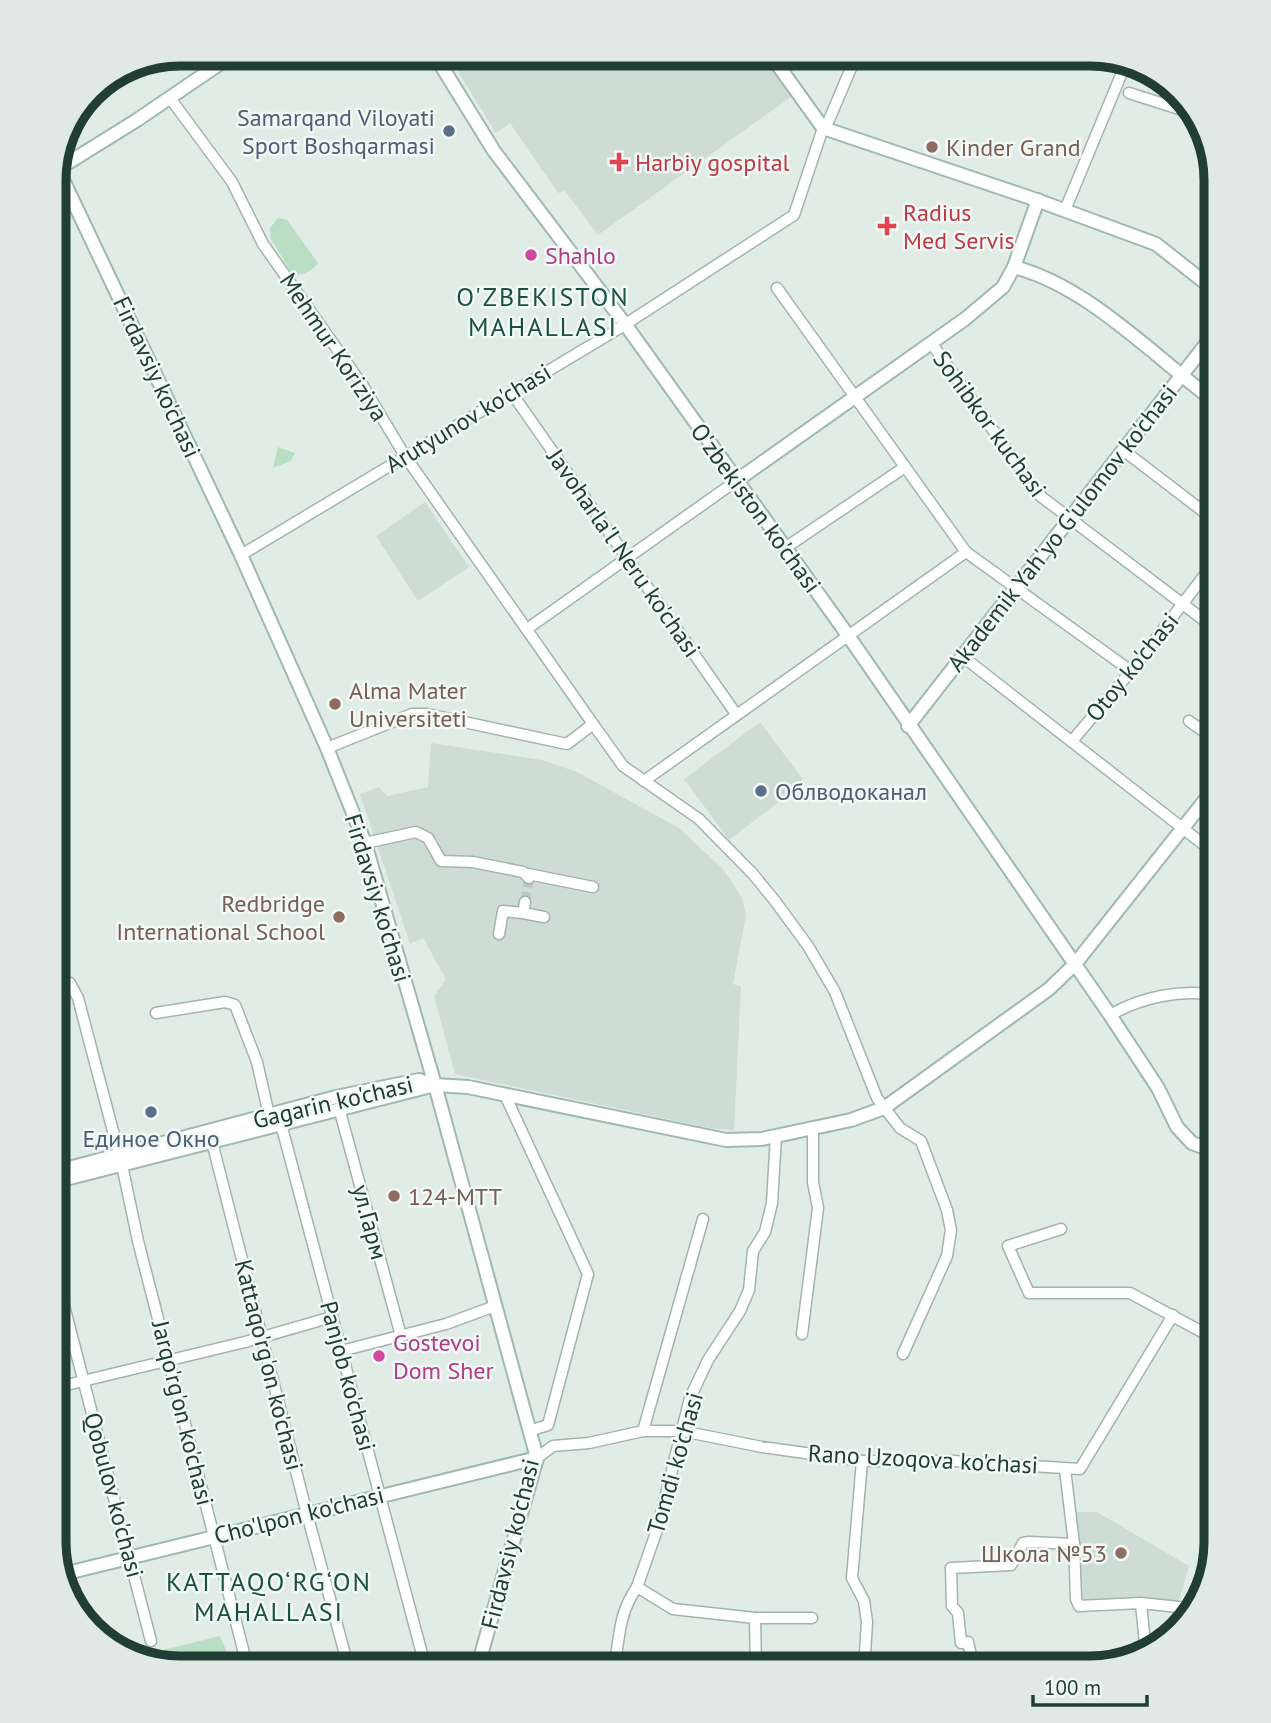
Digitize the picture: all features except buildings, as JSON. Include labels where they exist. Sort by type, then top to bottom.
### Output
[{"type":"main road","points":[[69,162],[216,66]]},
{"type":"main road","name":"O'zbekiston ko'chasi","points":[[442,66],[494,151],[625,324],[846,634],[1075,964],[1158,1088],[1177,1127],[1192,1143],[1204,1147]]},
{"type":"main road","points":[[779,67],[822,128],[1038,200],[1156,244],[1204,282]]},
{"type":"main road","name":"Firdavsiy ko'chasi","points":[[67,190],[241,555],[327,748],[365,843],[435,1085],[537,1458],[482,1656]]},
{"type":"main road","points":[[736,481],[932,344],[1003,287],[1014,267],[1038,200]]},
{"type":"main road","points":[[1014,267],[1052,279],[1080,296],[1204,394]]},
{"type":"main road","name":"Akademik Yah'yo G'ulomov ko'chasi","points":[[908,726],[1204,346]]},
{"type":"main road","points":[[435,1085],[468,1087],[726,1140],[744,1141],[851,1120],[884,1108],[1049,989],[1075,964],[1204,801]]},
{"type":"main road","name":"Gagarin ko'chasi","points":[[66,1178],[269,1115],[419,1080],[435,1085]]},
{"type":"main road","name":"Gagarin ko'chasi","points":[[66,1170],[212,1142],[435,1085]]},
{"type":"main road","name":"Cho'lpon ko'chasi","points":[[70,1572],[379,1494],[537,1458]]},
{"type":"street","name":"Arutyunov ko'chasi","points":[[241,555],[625,324],[794,215],[822,128],[829,120],[852,67]]},
{"type":"street","points":[[1065,210],[1123,71]]},
{"type":"street","points":[[1129,93],[1179,109]]},
{"type":"street","name":"Mehmur Koriziya","points":[[170,98],[232,182],[245,202],[258,235],[363,386],[405,456],[623,766],[699,819],[753,874],[808,946],[835,992],[873,1090],[900,1128],[920,1141],[947,1210],[951,1230],[947,1256],[903,1354]]},
{"type":"street","points":[[777,288],[966,552],[1131,671]]},
{"type":"street","name":"Sohibkor kuchasi","points":[[932,344],[1039,495],[1204,619]]},
{"type":"street","name":"Javoharla'l Neru ko'chasi","points":[[511,391],[736,714]]},
{"type":"street","points":[[1123,450],[1204,512]]},
{"type":"street","points":[[785,548],[905,467]]},
{"type":"street","points":[[527,629],[736,481]]},
{"type":"street","points":[[644,781],[846,634],[966,552]]},
{"type":"street","name":"Otoy ko'chasi","points":[[1072,741],[1131,671],[1204,576]]},
{"type":"street","points":[[962,656],[1204,845]]},
{"type":"street","points":[[327,748],[412,714],[428,714],[560,744],[573,742],[593,724]]},
{"type":"street","points":[[1189,721],[1204,732]]},
{"type":"street","points":[[365,843],[416,832],[428,838],[434,855],[441,861],[473,862],[529,876],[593,887]]},
{"type":"street","points":[[499,934],[503,911],[524,907],[544,917]]},
{"type":"street","name":"Jarqo'rg'on ko'chasi","points":[[70,983],[78,998],[121,1160],[138,1241],[245,1656]]},
{"type":"street","points":[[1110,1015],[1149,999],[1190,992],[1204,994]]},
{"type":"street","points":[[156,1013],[225,1002],[235,1005],[241,1013],[257,1062],[269,1115]]},
{"type":"street","points":[[505,1095],[588,1274],[548,1425],[529,1431]]},
{"type":"street","name":"ул.Гарм","points":[[339,1108],[401,1336]]},
{"type":"street","name":"Panjob ko'chasi","points":[[281,1124],[423,1656]]},
{"type":"street","points":[[802,1334],[818,1209],[813,1182],[813,1127]]},
{"type":"street","name":"Tomdi ko'chasi","points":[[615,1656],[619,1624],[625,1605],[637,1587],[657,1530],[690,1398],[708,1360],[740,1311],[749,1290],[753,1251],[765,1232],[772,1203],[776,1136]]},
{"type":"street","name":"Kattaqo'rg'on ko'chasi","points":[[212,1142],[345,1656]]},
{"type":"street","points":[[643,1431],[703,1219]]},
{"type":"street","points":[[1060,1229],[1008,1246],[1029,1293],[1130,1293],[1204,1333]]},
{"type":"street","points":[[341,1351],[401,1336],[495,1306]]},
{"type":"street","name":"Qobulov ko'chasi","points":[[66,1312],[151,1642]]},
{"type":"street","points":[[1173,1315],[1080,1469],[1065,1469],[1074,1544],[1076,1600],[1079,1606],[1141,1603],[1184,1608]]},
{"type":"street","points":[[66,1385],[171,1361],[332,1317]]},
{"type":"street","name":"Rano Uzoqova ko'chasi","points":[[537,1458],[553,1446],[589,1443],[643,1431],[682,1431],[762,1447],[862,1461],[978,1461],[1065,1469]]},
{"type":"street","points":[[862,1461],[852,1578],[864,1601],[867,1622],[865,1656]]},
{"type":"street","points":[[971,1656],[968,1642],[961,1643],[958,1613],[952,1606],[951,1568],[1011,1566],[1023,1543],[1074,1544]]},
{"type":"street","points":[[637,1587],[673,1609],[755,1618],[813,1618]]},
{"type":"street","points":[[1141,1603],[1145,1643]]},
{"type":"street","points":[[755,1618],[756,1656]]},
{"type":"shaded area","name":"Harbiy gospital","points":[[455,66],[771,67],[791,97],[598,235],[565,191],[558,193],[510,123],[496,133]]},
{"type":"shaded area","points":[[425,502],[469,567],[418,601],[376,536]]},
{"type":"shaded area","points":[[760,722],[805,782],[729,840],[684,779]]},
{"type":"shaded area","points":[[431,743],[542,760],[577,772],[679,828],[724,870],[742,898],[746,915],[733,984],[741,986],[734,1130],[709,1128],[455,1074],[434,996],[446,979],[423,938],[410,944],[360,794],[379,787],[387,796],[428,787]]},
{"type":"shaded area","name":"Школа №53","points":[[1072,1512],[1097,1512],[1189,1566],[1178,1604],[1147,1599],[1079,1602]]},
{"type":"green space","points":[[278,218],[287,220],[318,263],[310,271],[299,275],[292,274],[271,239],[270,228]]},
{"type":"green space","points":[[278,447],[295,453],[291,461],[273,468]]},
{"type":"green space","points":[[220,1636],[228,1656],[173,1656],[153,1653]]},
{"type":"tunnel","points":[[525,902],[529,878]]},
{"type":"place","name":"Samarqand Viloyati Sport Boshqarmasi","points":[[449,131]]},
{"type":"place","name":"Kinder Grand","points":[[932,147]]},
{"type":"place","name":"Harbiy gospital","points":[[619,162]]},
{"type":"place","name":"Radius Med Servis","points":[[887,226]]},
{"type":"place","name":"Shahlo","points":[[531,255]]},
{"type":"place","name":"Alma Mater Universiteti","points":[[335,704]]},
{"type":"place","name":"Облводоканал","points":[[761,791]]},
{"type":"place","name":"Redbridge International School","points":[[339,917]]},
{"type":"place","name":"Единое Окно","points":[[151,1112]]},
{"type":"place","name":"124-MTT","points":[[394,1196]]},
{"type":"place","name":"Gostevoi Dom Sher","points":[[379,1356]]},
{"type":"place","name":"Школа №53","points":[[1121,1553]]},
{"type":"district","name":"O'ZBEKISTON MAHALLASI","points":[[543,311]]},
{"type":"district","name":"KATTAQO‘RG‘ON MAHALLASI","points":[[269,1596]]}]
